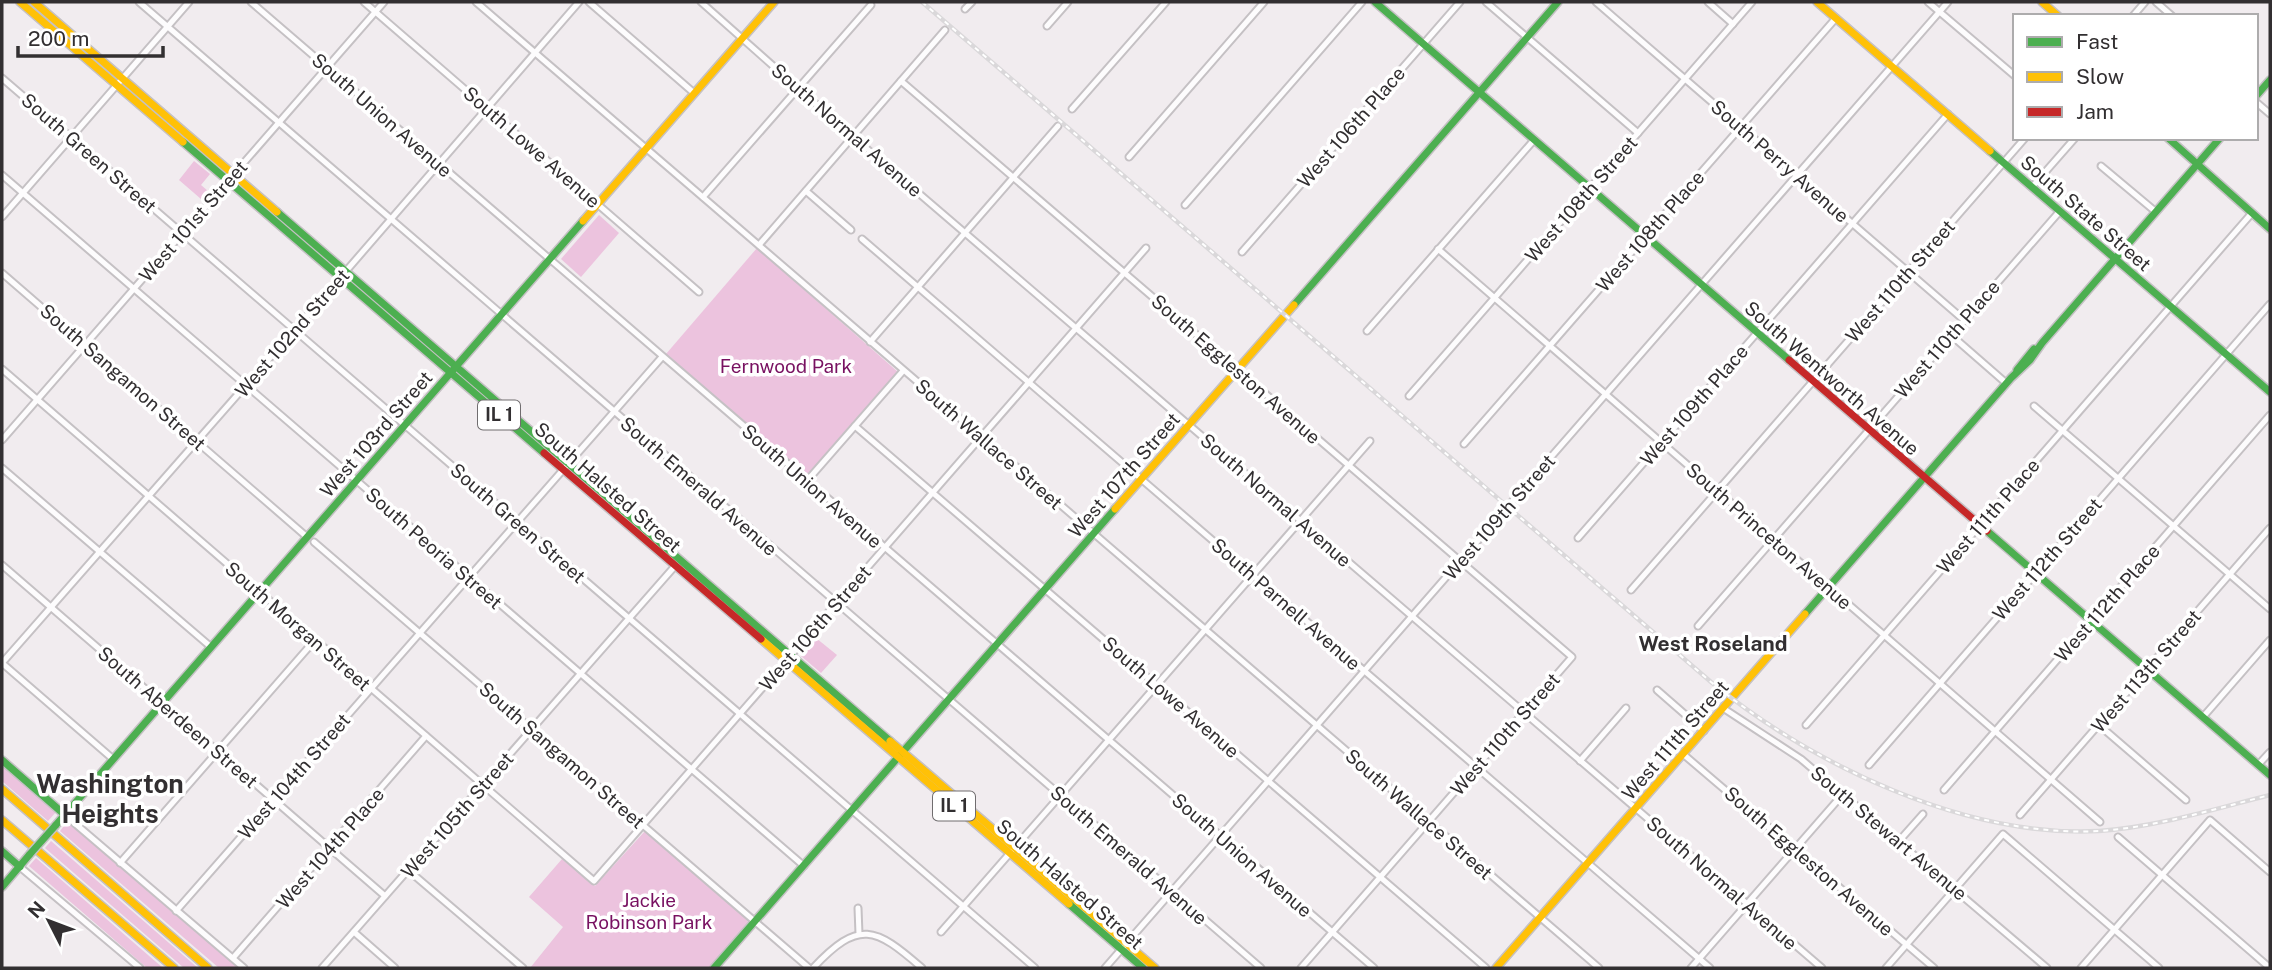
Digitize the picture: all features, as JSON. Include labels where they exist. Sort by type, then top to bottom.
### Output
[{"type":"main road","name":"South Halsted Street","points":[[20,2],[120,82]]},
{"type":"main road","name":"South Halsted Street","points":[[34,2],[120,82],[565,467],[1124,947],[1155,968]]},
{"type":"main road","name":"West 103rd Street","points":[[2,887],[259,592],[311,539],[404,425],[774,2]]},
{"type":"main road","name":"South Wentworth Avenue","points":[[1375,2],[2270,775]]},
{"type":"main road","name":"West 107th Street","points":[[714,968],[1558,2]]},
{"type":"main road","name":"South State Street","points":[[1817,2],[2270,393]]},
{"type":"main road","points":[[2042,2],[2056,14]]},
{"type":"main road","points":[[2258,92],[2270,80]]},
{"type":"main road","points":[[2170,140],[2270,229]]},
{"type":"main road","name":"West 111th Street","points":[[1496,968],[2006,383],[2030,360],[2218,140]]},
{"type":"main road","points":[[2,760],[65,815]]},
{"type":"main road","points":[[2,789],[208,968]]},
{"type":"main road","points":[[2,820],[174,968]]},
{"type":"main road","points":[[2,851],[20,867]]},
{"type":"main road","name":"South Halsted Street","points":[[1124,947],[1143,968]]},
{"type":"street","name":"South Emerald Avenue","points":[[139,2],[1261,968]]},
{"type":"street","points":[[2,217],[189,2]]},
{"type":"street","name":"South Union Avenue","points":[[251,2],[1374,968]]},
{"type":"street","name":"South Lowe Avenue","points":[[364,2],[699,292]]},
{"type":"street","name":"West 101st Street","points":[[2,440],[384,2]]},
{"type":"street","name":"South Wallace Street","points":[[476,2],[1599,968]]},
{"type":"street","name":"West 102nd Street","points":[[2,663],[579,2]]},
{"type":"street","points":[[589,2],[694,93]]},
{"type":"street","name":"South Normal Avenue","points":[[701,2],[1160,401],[1822,968]]},
{"type":"street","points":[[965,9],[972,2]]},
{"type":"street","points":[[1047,26],[1068,2]]},
{"type":"street","points":[[1072,109],[1166,2]]},
{"type":"street","points":[[1129,157],[1264,2]]},
{"type":"street","points":[[1185,205],[1362,2]]},
{"type":"street","name":"West 106th Place","points":[[1242,252],[1460,2]]},
{"type":"street","points":[[1486,2],[1638,133]]},
{"type":"street","name":"South Perry Avenue","points":[[1596,2],[1964,320]]},
{"type":"street","points":[[1708,2],[1733,24]]},
{"type":"street","name":"West 108th Street","points":[[1409,396],[1752,2]]},
{"type":"street","points":[[1928,2],[2013,74]]},
{"type":"street","name":"West 109th Street","points":[[1105,968],[1948,2]]},
{"type":"street","points":[[2156,2],[2170,14]]},
{"type":"street","points":[[704,197],[871,5]]},
{"type":"street","name":"West 108th Place","points":[[1464,443],[1836,18]]},
{"type":"street","points":[[759,245],[945,30]]},
{"type":"street","name":"South Green Street","points":[[2,78],[1035,968]]},
{"type":"street","name":"South Eggleston Avenue","points":[[901,81],[1572,657]]},
{"type":"street","name":"West 109th Place","points":[[1578,538],[1948,114]]},
{"type":"street","points":[[870,342],[1058,126]]},
{"type":"street","points":[[1367,331],[1534,139]]},
{"type":"street","name":"West 110th Street","points":[[1631,590],[2023,140]]},
{"type":"street","points":[[2032,187],[2073,140]]},
{"type":"street","points":[[2101,166],[2156,212]]},
{"type":"street","name":"South Peoria Street","points":[[2,175],[804,866]]},
{"type":"street","points":[[806,191],[851,230]]},
{"type":"street","name":"West 110th Place","points":[[1698,626],[2060,211]]},
{"type":"street","name":"West 111th Place","points":[[1806,725],[2252,213]]},
{"type":"street","name":"South Parnell Avenue","points":[[862,239],[1710,968]]},
{"type":"street","name":"West 106th Street","points":[[594,881],[1146,248]]},
{"type":"street","name":"South Princeton Avenue","points":[[1438,249],[2100,822]]},
{"type":"street","name":"South Sangamon Street","points":[[2,273],[811,968]]},
{"type":"street","name":"West 112th Street","points":[[1869,765],[2270,304]]},
{"type":"street","points":[[1951,335],[2006,383]]},
{"type":"street","name":"West 104th Street","points":[[176,911],[662,357]]},
{"type":"street","name":"South Morgan Street","points":[[2,369],[594,881]]},
{"type":"street","points":[[807,482],[904,371]]},
{"type":"street","points":[[2035,406],[2270,609]]},
{"type":"street","name":"West 112th Place","points":[[1944,790],[2270,415]]},
{"type":"street","name":"South Lowe Avenue","points":[[855,426],[1486,968]]},
{"type":"street","points":[[941,932],[1370,441]]},
{"type":"street","points":[[2,468],[211,647]]},
{"type":"street","name":"West 113th Street","points":[[2020,815],[2270,528]]},
{"type":"street","name":"West 105th Street","points":[[322,968],[677,563]]},
{"type":"street","name":"South Aberdeen Street","points":[[2,565],[385,896]]},
{"type":"street","points":[[120,863],[315,640]]},
{"type":"street","points":[[2203,717],[2270,640]]},
{"type":"street","name":"West 110th Street","points":[[1301,968],[1572,657]]},
{"type":"street","points":[[2,663],[113,759]]},
{"type":"street","points":[[1657,690],[1704,730]]},
{"type":"street","points":[[1580,761],[1626,708]]},
{"type":"street","name":"South Stewart Avenue","points":[[1723,708],[1793,752],[2047,968]]},
{"type":"street","points":[[2099,725],[2186,800]]},
{"type":"street","name":"West 104th Place","points":[[233,958],[426,736]]},
{"type":"street","points":[[2258,765],[2270,752]]},
{"type":"street","name":"South Eggleston Avenue","points":[[1684,754],[1934,968]]},
{"type":"street","points":[[1691,968],[1843,794]]},
{"type":"street","points":[[1899,841],[1923,814]]},
{"type":"street","points":[[65,815],[244,968]]},
{"type":"street","points":[[2081,968],[2210,820],[2270,872]]},
{"type":"street","points":[[1886,968],[2003,834],[2159,968]]},
{"type":"street","points":[[2118,837],[2270,968]]},
{"type":"street","points":[[20,867],[140,968]]},
{"type":"street","points":[[408,870],[521,968]]},
{"type":"street","points":[[858,908],[859,934]]},
{"type":"street","points":[[354,932],[395,968]]},
{"type":"street","points":[[811,968],[837,943],[859,934],[887,940],[922,968]]},
{"type":"green space","points":[[194,161],[210,174],[201,185],[208,191],[201,199],[179,180]]},
{"type":"green space","points":[[599,215],[619,233],[581,277],[561,259]]},
{"type":"green space","name":"Fernwood Park","points":[[757,248],[898,372],[807,476],[666,354]]},
{"type":"green space","points":[[816,638],[837,655],[821,673],[801,656]]},
{"type":"green space","points":[[2,765],[56,812],[48,821],[2,781]]},
{"type":"green space","points":[[68,821],[239,968],[219,968],[60,831]]},
{"type":"green space","name":"Jackie Robinson Park","points":[[645,831],[746,918],[746,926],[709,968],[530,968],[563,927],[529,897],[562,859],[595,886]]},
{"type":"green space","points":[[51,841],[198,968],[184,968],[45,848]]},
{"type":"green space","points":[[36,858],[163,968],[147,968],[29,866]]},
{"type":"railway","points":[[922,2],[1711,682],[1751,713],[1796,741],[1893,790],[1944,809],[1996,822],[2048,830],[2099,831],[2142,826],[2270,795]]},
{"type":"traffic: fast","points":[[1375,2],[1789,360]]},
{"type":"traffic: fast","points":[[1294,305],[1558,2]]},
{"type":"traffic: fast","points":[[2258,94],[2270,80]]},
{"type":"traffic: fast","points":[[2170,140],[2270,229]]},
{"type":"traffic: fast","points":[[1805,614],[2011,378],[2030,360],[2218,140]]},
{"type":"traffic: fast","points":[[183,142],[544,453]]},
{"type":"traffic: fast","points":[[1990,151],[2270,392]]},
{"type":"traffic: fast","points":[[277,212],[890,741]]},
{"type":"traffic: fast","points":[[55,826],[583,221]]},
{"type":"traffic: fast","points":[[2017,370],[2034,349]]},
{"type":"traffic: fast","points":[[714,968],[1115,509]]},
{"type":"traffic: fast","points":[[1987,531],[2270,775]]},
{"type":"traffic: fast","points":[[2,760],[65,815]]},
{"type":"traffic: fast","points":[[30,854],[55,826]]},
{"type":"traffic: fast","points":[[2,851],[20,867]]},
{"type":"traffic: fast","points":[[2,887],[30,854]]},
{"type":"traffic: fast","points":[[1069,904],[1143,968]]},
{"type":"traffic: slow","points":[[20,2],[183,142]]},
{"type":"traffic: slow","points":[[34,2],[277,212]]},
{"type":"traffic: slow","points":[[583,221],[774,2]]},
{"type":"traffic: slow","points":[[1817,2],[1990,151]]},
{"type":"traffic: slow","points":[[2042,2],[2056,14]]},
{"type":"traffic: slow","points":[[1115,509],[1294,305]]},
{"type":"traffic: slow","points":[[1496,968],[1805,614]]},
{"type":"traffic: slow","points":[[761,639],[1069,904]]},
{"type":"traffic: slow","points":[[890,741],[1155,968]]},
{"type":"traffic: slow","points":[[2,789],[208,968]]},
{"type":"traffic: slow","points":[[2,820],[174,968]]},
{"type":"traffic: jam","points":[[1789,360],[1987,531]]},
{"type":"traffic: jam","points":[[544,453],[761,639]]},
{"type":"district","name":"West Roseland","points":[[1713,644]]},
{"type":"district","name":"Washington Heights","points":[[110,799]]}]
